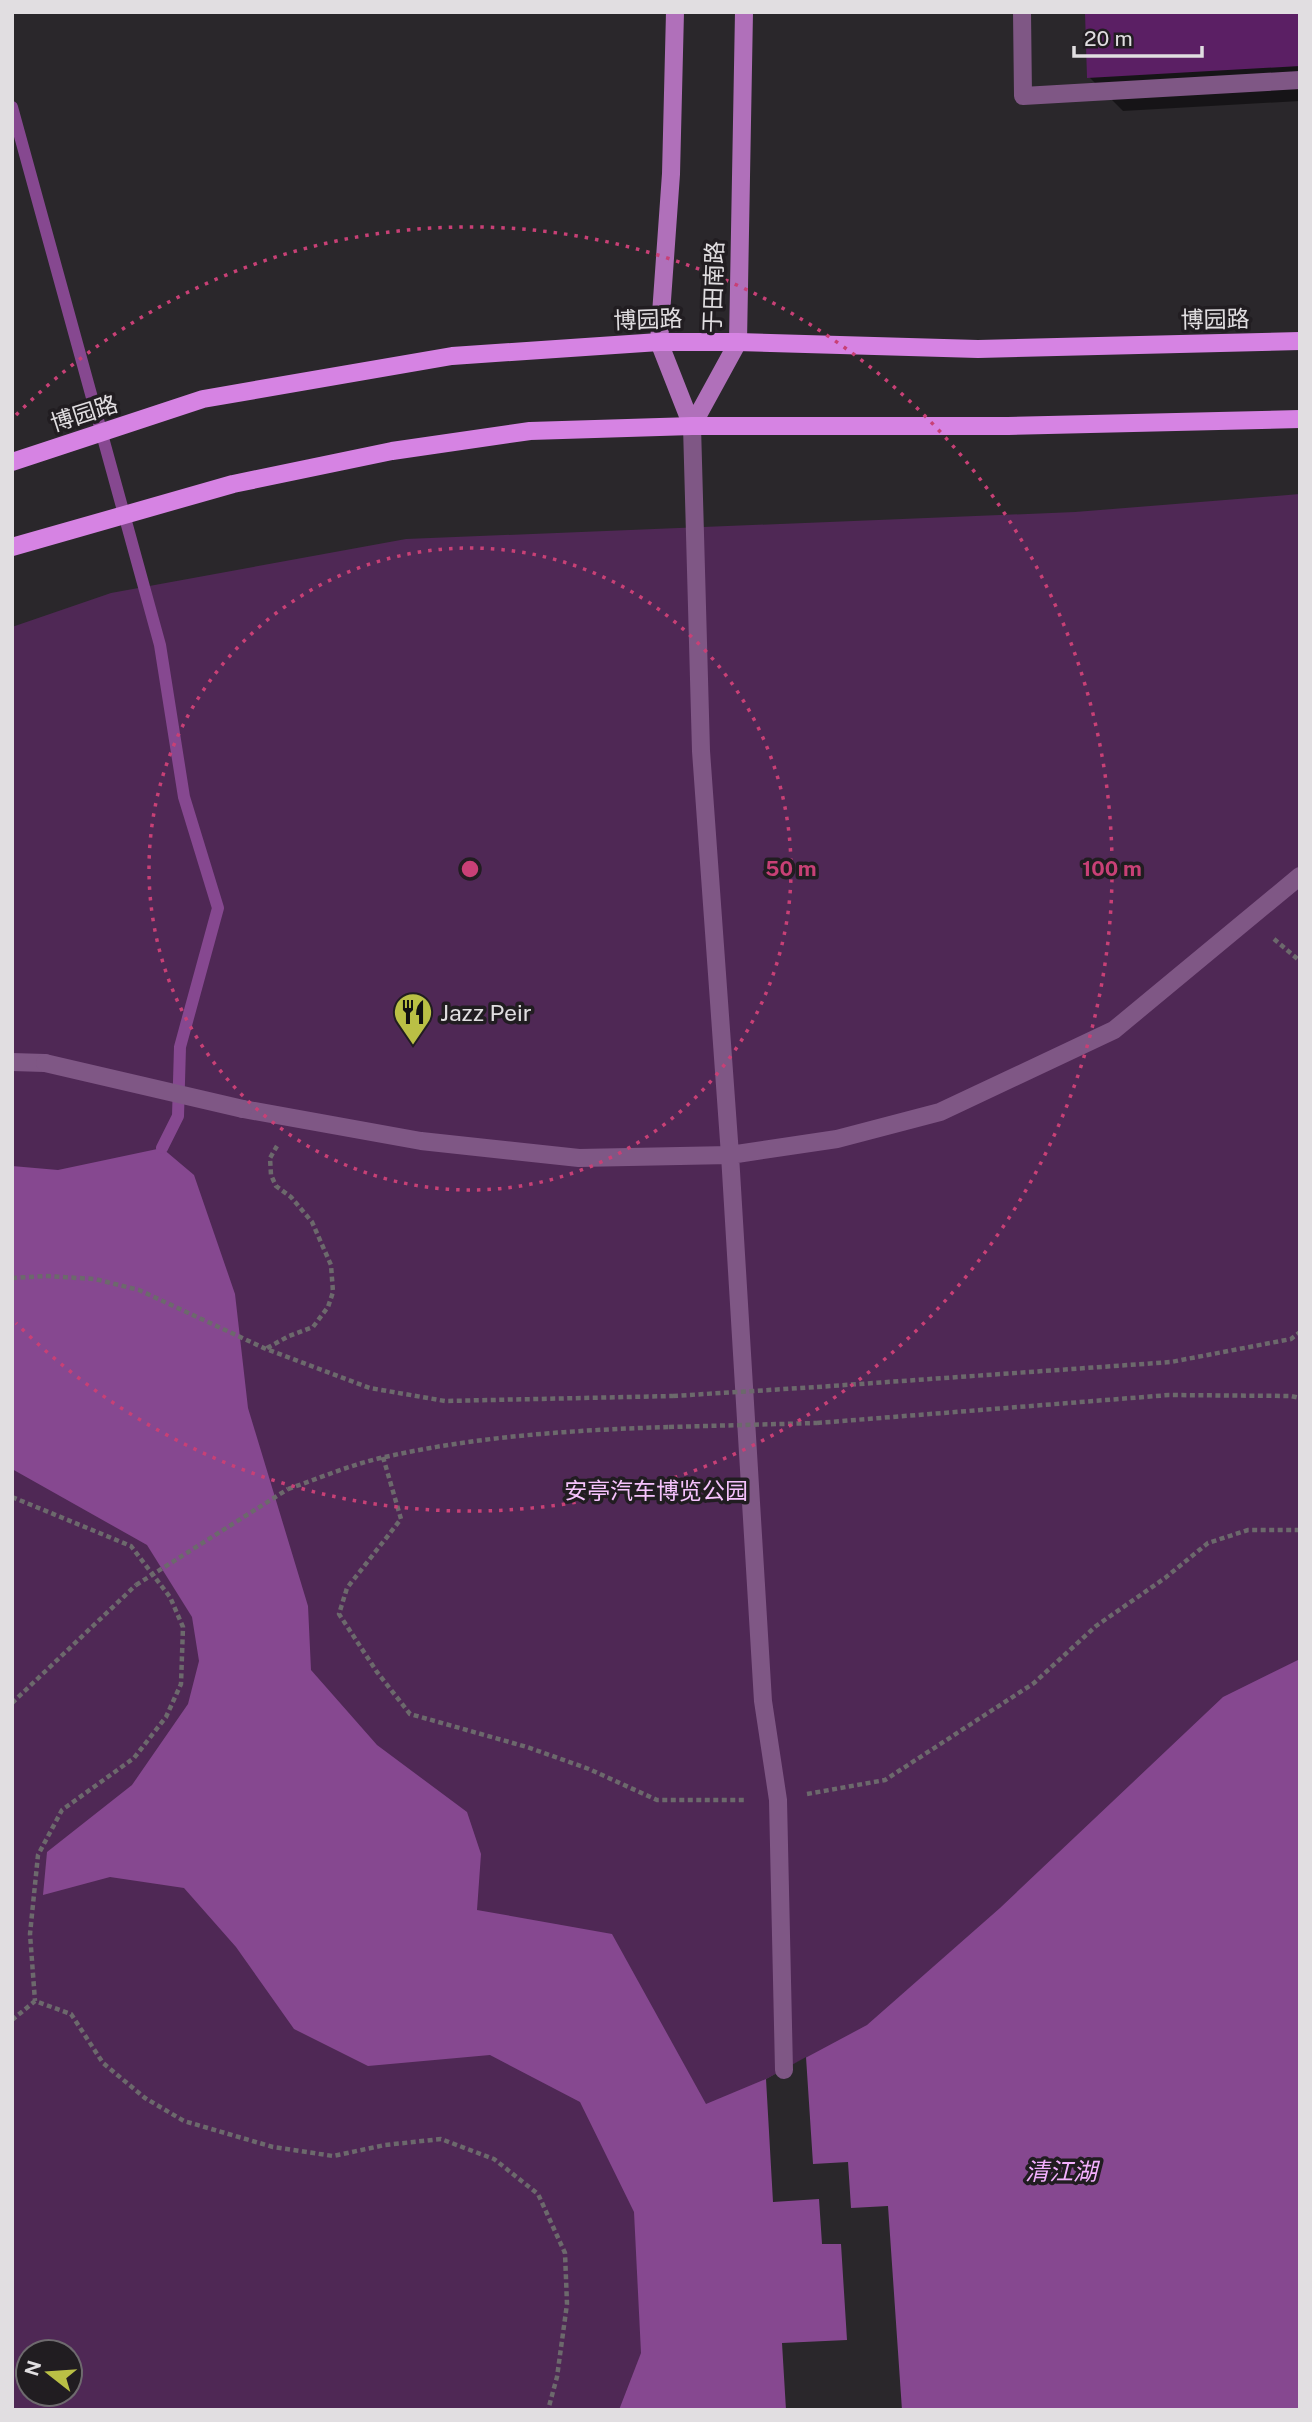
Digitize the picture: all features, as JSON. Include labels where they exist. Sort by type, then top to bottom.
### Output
[{"type":"main road","name":"博园路","points":[[12,462],[204,399],[452,356],[659,342],[978,349],[1300,341]]},
{"type":"main road","points":[[12,547],[233,484],[392,451],[530,432],[692,426],[1008,426],[1300,419]]},
{"type":"street","points":[[675,12],[671,174],[659,342],[692,426],[701,751],[730,1155],[763,1701],[778,1800],[784,2070]]},
{"type":"street","name":"于田南路","points":[[692,426],[737,342],[744,12]]},
{"type":"street","points":[[1022,12],[1023,96],[1300,80]]},
{"type":"street","points":[[12,1062],[45,1063],[243,1109],[421,1141],[579,1158],[730,1155],[837,1139],[940,1112],[1114,1030],[1300,876]]},
{"type":"path","points":[[266,1349],[313,1327],[328,1307],[333,1292],[331,1265],[312,1222],[291,1197],[276,1186],[271,1175],[270,1158],[297,1119]]},
{"type":"path","points":[[12,1278],[45,1276],[95,1279],[139,1290],[266,1349],[370,1388],[445,1401],[673,1396],[1171,1362],[1291,1339],[1300,1332]]},
{"type":"path","points":[[12,1703],[136,1585],[288,1489],[383,1457],[496,1438],[598,1429],[817,1423],[1169,1395],[1300,1398]]},
{"type":"path","points":[[383,1457],[401,1519],[347,1588],[339,1614],[377,1672],[410,1714],[527,1747],[589,1769],[657,1800],[778,1800],[885,1780],[1034,1683],[1096,1626],[1165,1578],[1208,1543],[1248,1530],[1300,1530]]},
{"type":"path","points":[[12,1497],[131,1546],[170,1597],[183,1627],[181,1684],[166,1717],[134,1758],[62,1810],[38,1854],[30,1934],[35,2001]]},
{"type":"path","points":[[12,2020],[35,2001]]},
{"type":"path","points":[[35,2001],[71,2014],[103,2063],[145,2098],[184,2121],[272,2147],[333,2155],[385,2144],[441,2139],[494,2159],[538,2194],[565,2253],[567,2304],[557,2376],[548,2410]]},
{"type":"green space","name":"安亭汽车博览公园","points":[[1300,494],[1300,2410],[12,2410],[12,627],[111,593],[406,539],[1075,512]]},
{"type":"water","name":"清江湖","points":[[162,1148],[194,1175],[235,1294],[248,1408],[308,1606],[311,1670],[377,1745],[467,1812],[481,1854],[477,1910],[612,1934],[706,2104],[766,2079],[867,2025],[1000,1908],[1223,1697],[1300,1659],[1300,2410],[619,2410],[641,2353],[634,2212],[580,2102],[490,2055],[368,2066],[294,2029],[236,1947],[184,1888],[110,1877],[43,1895],[47,1852],[132,1785],[188,1704],[199,1661],[192,1617],[147,1545],[12,1469],[12,1166],[58,1170]]},
{"type":"pier","points":[[806,2057],[813,2164],[848,2162],[851,2208],[888,2206],[902,2410],[786,2410],[782,2343],[847,2340],[841,2244],[822,2244],[819,2199],[773,2202],[766,2079]]},
{"type":"building","points":[[1085,12],[1300,12],[1300,66],[1087,78]]},
{"type":"waterway","points":[[12,107],[160,645],[184,797],[218,908],[180,1047],[178,1116],[162,1148]]},
{"type":"place","name":"Jazz Peir","points":[[413,1046]]}]
